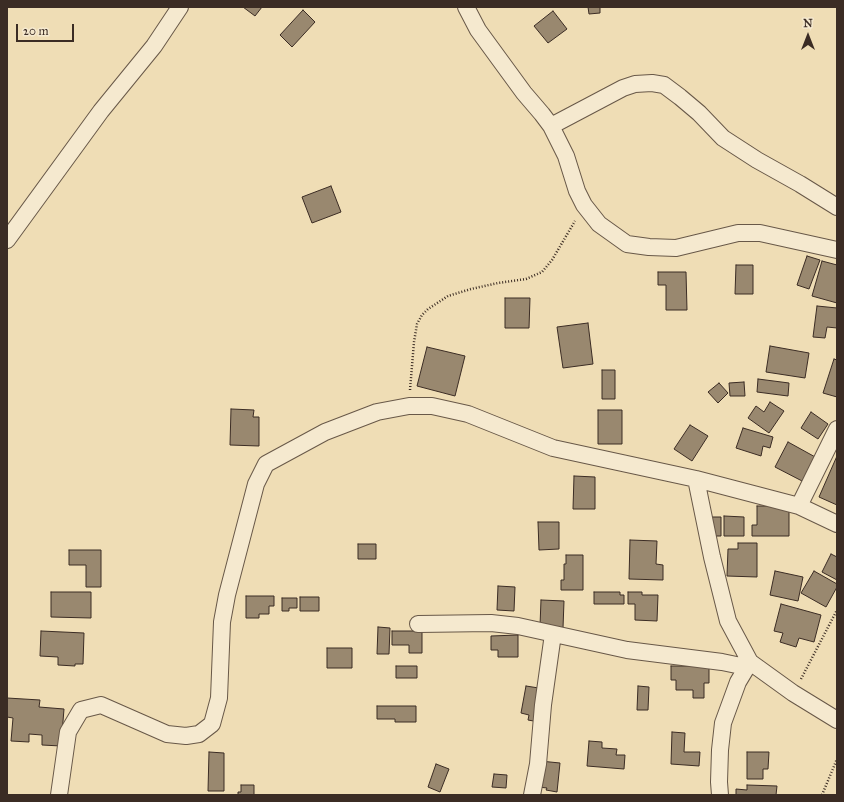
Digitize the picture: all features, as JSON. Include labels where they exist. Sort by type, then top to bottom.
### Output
[{"type":"street","points":[[7,240],[101,111],[154,46],[180,7]]},
{"type":"street","points":[[466,7],[478,30],[505,68],[551,126],[566,156],[584,205],[599,224],[627,244],[648,247],[676,248],[738,233],[760,233],[837,250]]},
{"type":"street","points":[[551,126],[623,88],[636,84],[652,83],[664,85],[690,105],[723,138],[837,207]]},
{"type":"street","points":[[59,795],[68,732],[81,710],[102,705],[167,734],[186,736],[199,734],[212,724],[219,698],[222,622],[227,595],[256,484],[266,464],[325,432],[377,412],[409,406],[432,406],[468,414],[553,448],[696,479],[799,506],[837,524]]},
{"type":"street","points":[[799,506],[837,429]]},
{"type":"street","points":[[696,479],[712,557],[728,621],[748,664]]},
{"type":"street","points":[[418,624],[491,623],[518,626],[628,650],[748,664],[837,720]]},
{"type":"street","points":[[532,795],[538,764],[543,705],[553,634]]},
{"type":"street","points":[[720,795],[720,750],[723,723],[738,682],[748,664]]},
{"type":"path","points":[[409,406],[414,342],[417,324],[428,308],[448,296],[471,289],[526,278],[542,272],[552,260],[584,205]]},
{"type":"path","points":[[793,693],[837,610]]},
{"type":"path","points":[[822,795],[837,759]]},
{"type":"building","points":[[243,7],[262,7],[255,16]]},
{"type":"building","points":[[588,7],[600,7],[600,13],[589,14]]},
{"type":"building","points":[[303,10],[315,22],[292,47],[280,35]]},
{"type":"building","points":[[553,11],[567,29],[548,43],[534,26]]},
{"type":"building","points":[[331,186],[341,212],[312,223],[302,197]]},
{"type":"building","points":[[807,256],[820,260],[809,289],[797,285]]},
{"type":"building","points":[[822,261],[837,265],[837,303],[812,296]]},
{"type":"building","points":[[736,265],[753,265],[753,294],[735,294]]},
{"type":"building","points":[[658,272],[686,272],[687,310],[666,310],[666,285],[658,285]]},
{"type":"building","points":[[505,298],[530,298],[529,328],[505,328]]},
{"type":"building","points":[[817,306],[837,308],[837,328],[827,327],[825,338],[813,337]]},
{"type":"building","points":[[588,323],[593,364],[563,368],[557,327]]},
{"type":"building","points":[[770,346],[809,353],[805,378],[766,372]]},
{"type":"building","points":[[427,347],[465,356],[455,396],[417,386]]},
{"type":"building","points":[[834,359],[837,360],[837,397],[823,393]]},
{"type":"building","points":[[602,370],[615,370],[615,399],[602,399]]},
{"type":"building","points":[[758,379],[789,383],[788,396],[757,392]]},
{"type":"building","points":[[744,382],[745,396],[730,396],[729,383]]},
{"type":"building","points":[[719,383],[728,393],[718,403],[708,392]]},
{"type":"building","points":[[770,402],[784,411],[769,433],[748,418],[756,406],[764,412]]},
{"type":"building","points":[[231,409],[254,410],[253,417],[259,417],[259,446],[230,445]]},
{"type":"building","points":[[598,410],[622,410],[622,444],[598,444]]},
{"type":"building","points":[[811,412],[828,424],[818,439],[801,428]]},
{"type":"building","points":[[690,425],[708,436],[692,461],[674,449]]},
{"type":"building","points":[[743,428],[773,437],[770,448],[763,446],[761,456],[736,448]]},
{"type":"building","points":[[788,442],[817,458],[804,482],[775,467]]},
{"type":"building","points":[[837,456],[837,505],[819,497]]},
{"type":"building","points":[[574,476],[595,477],[595,509],[573,509]]},
{"type":"building","points":[[757,506],[789,506],[789,536],[752,536],[752,525],[757,525]]},
{"type":"building","points":[[724,516],[744,517],[744,536],[724,536]]},
{"type":"building","points":[[710,517],[721,517],[721,536],[711,536]]},
{"type":"building","points":[[538,522],[559,522],[559,549],[539,550]]},
{"type":"building","points":[[630,540],[657,541],[656,564],[663,565],[663,580],[629,579]]},
{"type":"building","points":[[738,543],[757,543],[757,577],[727,576],[728,549],[738,549]]},
{"type":"building","points":[[358,544],[376,544],[376,559],[358,559]]},
{"type":"building","points":[[69,550],[101,550],[101,587],[86,587],[86,565],[69,565]]},
{"type":"building","points":[[831,554],[837,557],[837,580],[822,572]]},
{"type":"building","points":[[566,555],[583,555],[583,590],[561,590],[561,580],[564,580],[564,564],[566,564]]},
{"type":"building","points":[[775,571],[803,577],[798,601],[770,595]]},
{"type":"building","points":[[814,571],[837,584],[837,587],[826,607],[801,593]]},
{"type":"building","points":[[498,586],[515,587],[514,611],[497,610]]},
{"type":"building","points":[[51,592],[91,592],[91,618],[51,617]]},
{"type":"building","points":[[594,592],[620,592],[620,595],[624,595],[624,604],[594,604]]},
{"type":"building","points":[[628,592],[642,592],[642,595],[658,595],[657,621],[635,620],[635,604],[628,604]]},
{"type":"building","points":[[246,596],[274,596],[274,606],[269,606],[269,614],[259,614],[259,618],[246,618]]},
{"type":"building","points":[[300,597],[319,597],[319,611],[300,611]]},
{"type":"building","points":[[282,598],[297,598],[297,608],[289,608],[289,611],[282,611]]},
{"type":"building","points":[[541,600],[564,601],[563,628],[540,626]]},
{"type":"building","points":[[781,604],[821,615],[814,642],[799,638],[796,647],[780,642],[783,633],[774,631]]},
{"type":"building","points":[[378,627],[390,628],[389,654],[377,654]]},
{"type":"building","points":[[41,631],[84,633],[83,664],[75,664],[75,666],[58,665],[58,657],[40,656]]},
{"type":"building","points":[[392,631],[422,631],[422,653],[409,653],[409,645],[392,645]]},
{"type":"building","points":[[518,635],[518,657],[498,657],[498,650],[491,650],[491,636]]},
{"type":"building","points":[[327,648],[352,648],[352,668],[327,668]]},
{"type":"building","points":[[396,666],[417,666],[417,678],[396,678]]},
{"type":"building","points":[[671,666],[709,666],[709,683],[704,683],[704,698],[693,698],[693,690],[676,690],[676,680],[671,680]]},
{"type":"building","points":[[526,686],[545,689],[539,722],[528,720],[529,715],[521,713]]},
{"type":"building","points":[[638,686],[649,687],[648,710],[637,710]]},
{"type":"building","points":[[7,698],[40,700],[39,707],[64,709],[61,746],[42,745],[42,735],[29,734],[29,742],[11,741],[13,718],[7,717]]},
{"type":"building","points":[[377,706],[416,706],[416,722],[395,722],[395,719],[377,719]]},
{"type":"building","points":[[672,732],[685,733],[684,752],[700,752],[699,766],[671,764]]},
{"type":"building","points":[[589,741],[602,742],[602,748],[617,749],[616,755],[625,755],[624,769],[587,766]]},
{"type":"building","points":[[209,752],[224,753],[224,791],[208,791]]},
{"type":"building","points":[[747,752],[769,752],[768,769],[763,769],[763,779],[747,779]]},
{"type":"building","points":[[540,761],[560,763],[557,792],[546,790],[547,788],[538,787]]},
{"type":"building","points":[[436,764],[449,769],[440,792],[428,787]]},
{"type":"building","points":[[494,774],[507,775],[506,788],[492,787]]},
{"type":"building","points":[[241,785],[254,785],[254,795],[238,795],[238,792],[241,792]]},
{"type":"building","points":[[747,785],[777,786],[776,795],[736,795],[736,789],[747,790]]}]
